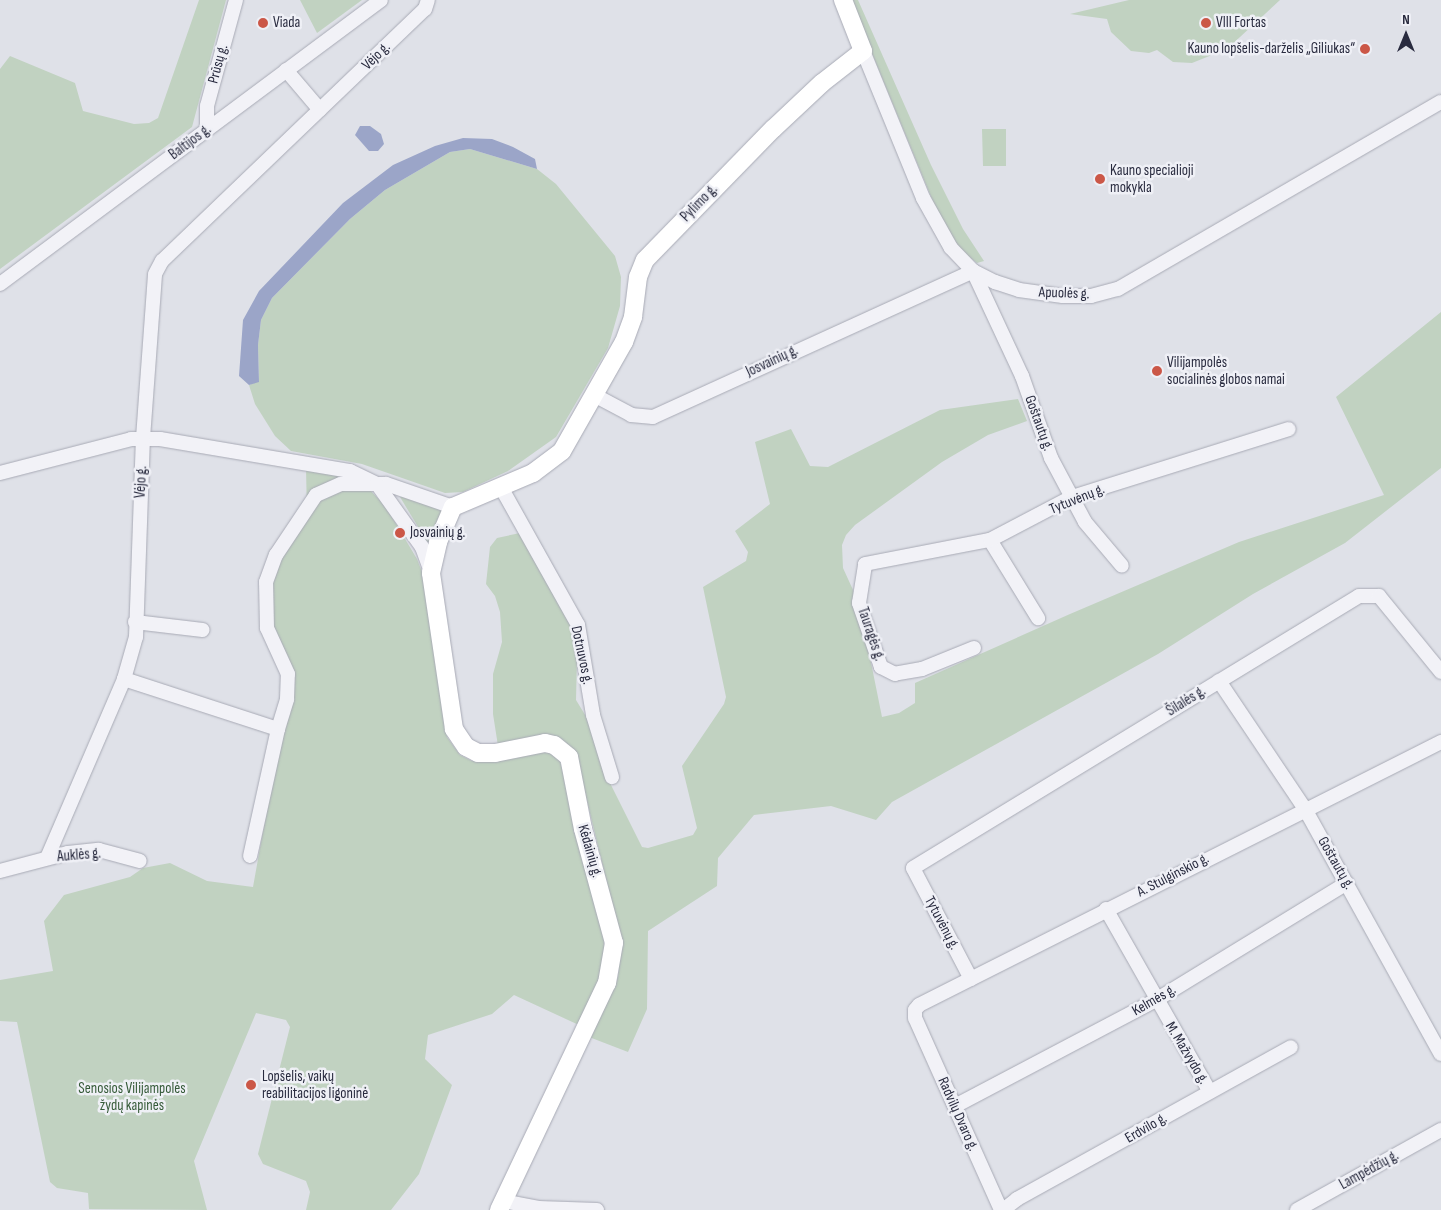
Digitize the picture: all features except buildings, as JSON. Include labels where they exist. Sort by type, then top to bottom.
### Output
[{"type":"main road","name":"Apuolės g.","points":[[843,0],[863,51]]},
{"type":"main road","name":"Pylimo g.","points":[[596,396],[630,328],[638,277],[646,260],[773,129],[822,83],[863,51]]},
{"type":"main road","points":[[431,573],[440,535],[454,507],[502,489],[533,473],[562,451],[596,396]]},
{"type":"main road","name":"Kėdainių g.","points":[[431,573],[451,718],[458,740],[478,753],[495,754],[545,743],[554,745],[569,757],[583,829],[614,942],[612,964],[604,990],[501,1206]]},
{"type":"street","name":"Prūsų g.","points":[[207,129],[207,106],[236,0]]},
{"type":"street","name":"Baltijos g.","points":[[0,284],[381,0]]},
{"type":"street","name":"Vėjo g.","points":[[47,858],[124,679],[136,637],[143,438],[155,274],[162,261],[425,9],[428,0]]},
{"type":"street","name":"Apuolės g.","points":[[863,51],[935,223],[951,248],[973,271],[1019,290],[1046,294],[1091,296],[1118,289],[1441,102]]},
{"type":"street","points":[[286,70],[320,110]]},
{"type":"street","name":"Josvainių g.","points":[[596,396],[631,415],[653,417],[973,271]]},
{"type":"street","name":"Goštautų g.","points":[[973,271],[1022,376],[1043,440],[1072,498],[1085,522],[1122,566]]},
{"type":"street","name":"Tytuvėnų g.","points":[[865,564],[990,540],[1072,498],[1289,429]]},
{"type":"street","points":[[0,473],[143,438],[190,443],[350,470],[378,484],[422,547],[431,573]]},
{"type":"street","points":[[250,856],[278,729],[287,699],[288,674],[267,628],[265,594],[270,569],[312,500],[321,491],[342,484],[386,484],[454,507]]},
{"type":"street","name":"Dotnuvos g.","points":[[502,489],[578,625],[593,715],[612,777]]},
{"type":"street","points":[[990,540],[1038,618]]},
{"type":"street","name":"Tauragės g.","points":[[865,564],[859,603],[881,666],[895,674],[922,669],[974,648]]},
{"type":"street","name":"Šilalės g.","points":[[913,868],[1359,596],[1379,596],[1441,672]]},
{"type":"street","points":[[136,622],[203,630]]},
{"type":"street","points":[[124,679],[278,729]]},
{"type":"street","name":"Goštautų g.","points":[[1219,681],[1305,809],[1441,1054]]},
{"type":"street","name":"A. Stulginskio g.","points":[[915,1018],[915,1010],[919,1005],[1106,909],[1441,742]]},
{"type":"street","name":"Auklės g.","points":[[47,858],[99,850],[140,861]]},
{"type":"street","points":[[0,871],[47,858]]},
{"type":"street","name":"Tytuvėnų g.","points":[[913,868],[971,978]]},
{"type":"street","name":"Kelmės g.","points":[[955,1106],[1156,1000],[1347,883]]},
{"type":"street","name":"M. Mažvydo g.","points":[[1106,909],[1210,1092]]},
{"type":"street","name":"Radvilų Dvaro g.","points":[[915,1018],[1002,1210]]},
{"type":"street","name":"Erdvilo g.","points":[[1002,1210],[1017,1198],[1291,1047]]},
{"type":"street","name":"Lampėdžių g.","points":[[1297,1210],[1441,1130]]},
{"type":"street","points":[[501,1206],[598,1210]]},
{"type":"green space","points":[[199,0],[226,0],[192,127],[0,269],[0,69],[10,56],[75,83],[83,111],[134,124],[149,123],[158,118]]},
{"type":"green space","points":[[300,0],[362,0],[317,33]]},
{"type":"green space","points":[[850,0],[858,0],[931,165],[963,229],[984,261],[977,263],[962,251],[941,221]]},
{"type":"green space","points":[[1129,0],[1280,0],[1227,49],[1192,63],[1173,62],[1157,50],[1149,53],[1131,51],[1111,32],[1107,19],[1070,14]]},
{"type":"green space","points":[[982,129],[1006,129],[1006,166],[983,166]]},
{"type":"green space","points":[[470,149],[537,169],[556,184],[615,256],[621,277],[620,306],[608,348],[556,437],[508,471],[463,492],[445,493],[362,464],[291,451],[275,436],[255,404],[249,385],[259,381],[258,345],[261,320],[272,298],[350,219],[385,190],[450,152]]},
{"type":"green space","points":[[1441,312],[1441,468],[1345,543],[1253,594],[1158,654],[892,802],[876,820],[831,806],[754,815],[718,858],[717,886],[648,931],[647,1009],[628,1052],[589,1037],[618,977],[620,953],[615,916],[579,768],[570,753],[498,746],[493,714],[493,674],[502,642],[500,612],[495,596],[486,584],[490,547],[497,538],[520,533],[572,628],[577,658],[576,700],[587,718],[607,777],[642,847],[648,848],[693,835],[697,828],[682,766],[724,704],[726,697],[703,587],[746,561],[748,552],[735,531],[770,504],[755,442],[791,429],[810,466],[828,467],[940,410],[1018,399],[1027,421],[988,435],[942,462],[855,525],[846,535],[842,545],[843,568],[859,603],[882,717],[899,713],[915,703],[915,683],[1070,614],[1239,542],[1384,495],[1336,397]]},
{"type":"green space","name":"Senosios Vilijampolės žydų kapinės","points":[[306,468],[348,479],[370,490],[386,507],[417,559],[429,590],[447,737],[460,755],[472,761],[488,761],[545,750],[559,759],[570,789],[604,927],[604,964],[596,990],[581,1026],[514,995],[492,1014],[428,1035],[425,1059],[452,1085],[419,1174],[391,1210],[306,1210],[310,1192],[306,1181],[263,1164],[258,1154],[290,1027],[286,1020],[256,1013],[194,1161],[207,1210],[89,1209],[88,1193],[57,1188],[50,1182],[17,1022],[0,1021],[0,980],[53,971],[44,921],[64,895],[130,877],[143,868],[170,863],[207,881],[253,887],[280,736],[292,689],[273,637],[272,570],[307,515]]},
{"type":"green space","points":[[403,496],[443,511],[429,545],[400,497]]},
{"type":"water","points":[[360,126],[370,126],[381,134],[384,144],[378,151],[369,151],[355,135]]},
{"type":"water","points":[[463,138],[492,139],[513,147],[535,159],[537,169],[470,149],[450,152],[385,190],[350,219],[272,298],[261,320],[258,345],[259,382],[249,385],[239,376],[243,320],[259,291],[343,203],[393,165],[435,146]]},
{"type":"place","name":"Viada","points":[[263,23]]},
{"type":"place","name":"VIII Fortas","points":[[1206,23]]},
{"type":"place","name":"Kauno lopšelis-darželis „Giliukas“","points":[[1365,49]]},
{"type":"place","name":"Kauno specialioji mokykla","points":[[1100,179]]},
{"type":"place","name":"Vilijampolės socialinės globos namai","points":[[1157,371]]},
{"type":"place","name":"Josvainių g.","points":[[400,533]]},
{"type":"place","name":"Lopšelis, vaikų reabilitacijos ligoninė","points":[[251,1085]]}]
